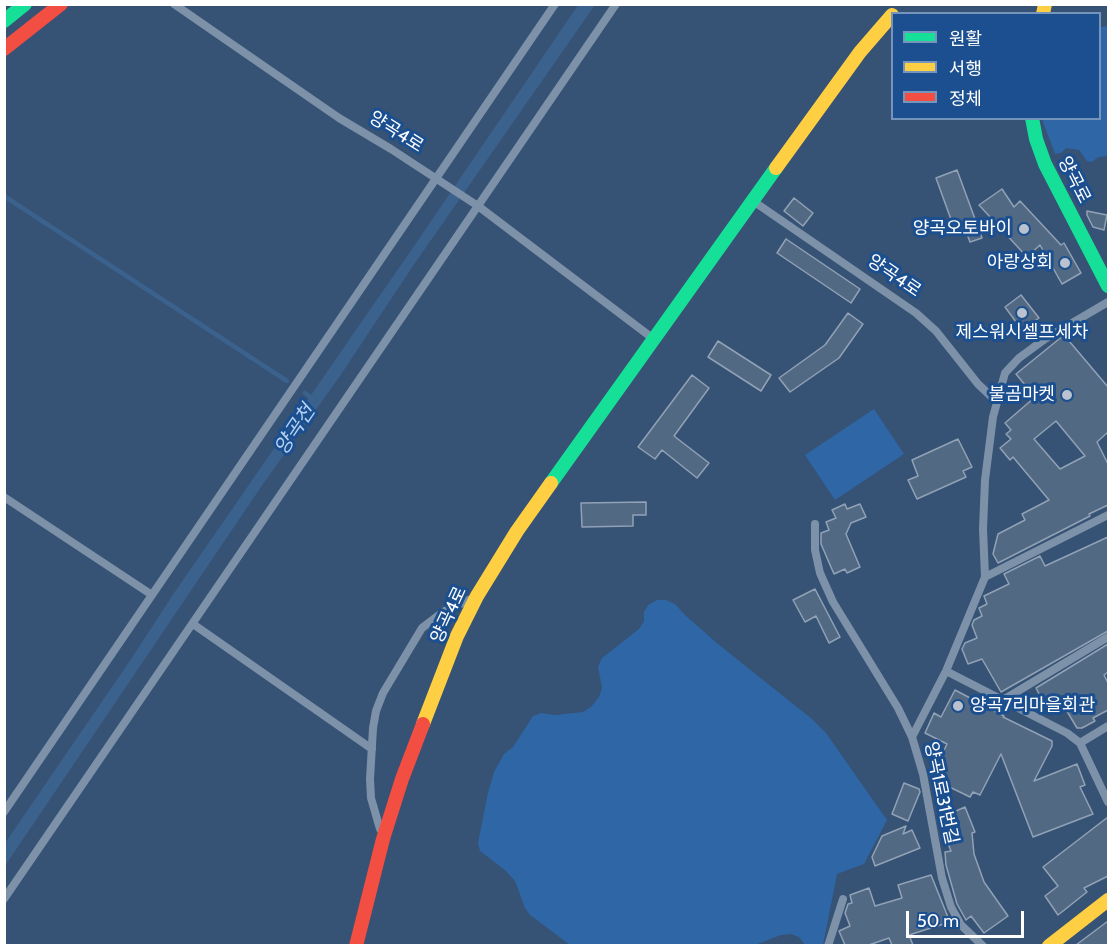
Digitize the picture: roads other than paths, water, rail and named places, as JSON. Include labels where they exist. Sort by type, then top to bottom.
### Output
[{"type":"main road","points":[[4,21],[25,4]]},
{"type":"main road","points":[[4,49],[61,4]]},
{"type":"main road","name":"양곡4로","points":[[356,945],[383,838],[421,725],[457,636],[477,596],[517,531],[653,338],[860,52],[891,16]]},
{"type":"main road","name":"양곡로","points":[[1032,120],[1045,164],[1108,286]]},
{"type":"main road","points":[[1049,945],[1108,900]]},
{"type":"lane","name":"양곡4로","points":[[174,4],[339,118],[478,206],[653,338]]},
{"type":"lane","points":[[4,812],[555,4]]},
{"type":"lane","points":[[4,899],[616,4]]},
{"type":"lane","name":"양곡4로","points":[[753,201],[916,313],[936,331],[967,371],[997,402]]},
{"type":"lane","name":"양곡1로31번길","points":[[983,945],[961,925],[951,907],[942,878],[923,774],[912,736],[946,671],[985,578],[983,529],[985,480],[993,417],[1005,373],[1018,358],[1045,339],[1108,302]]},
{"type":"lane","points":[[4,497],[153,595]]},
{"type":"lane","points":[[985,578],[1108,515]]},
{"type":"lane","points":[[814,525],[815,550],[820,573],[833,602],[898,708],[912,736]]},
{"type":"lane","points":[[383,838],[371,798],[373,728],[380,702],[415,638],[431,619],[477,596]]},
{"type":"lane","points":[[193,624],[372,749]]},
{"type":"lane","points":[[1004,700],[1108,637]]},
{"type":"lane","points":[[946,671],[1067,733],[1080,743],[1108,802]]},
{"type":"lane","points":[[1080,743],[1108,726]]},
{"type":"lane","points":[[828,945],[843,899]]},
{"type":"water","name":"양곡천","points":[[578,5],[595,5],[261,487],[5,866],[5,843]]},
{"type":"waterway","points":[[4,196],[287,381]]},
{"type":"waterway","name":"양곡천","points":[[305,393],[314,400]]},
{"type":"place","name":"양곡오토바이","points":[[1024,229]]},
{"type":"place","name":"아랑상회","points":[[1065,263]]},
{"type":"place","name":"제스워시셀프세차","points":[[1022,313]]},
{"type":"place","name":"불곰마켓","points":[[1067,395]]},
{"type":"place","name":"양곡7리마을회관","points":[[958,706]]}]
